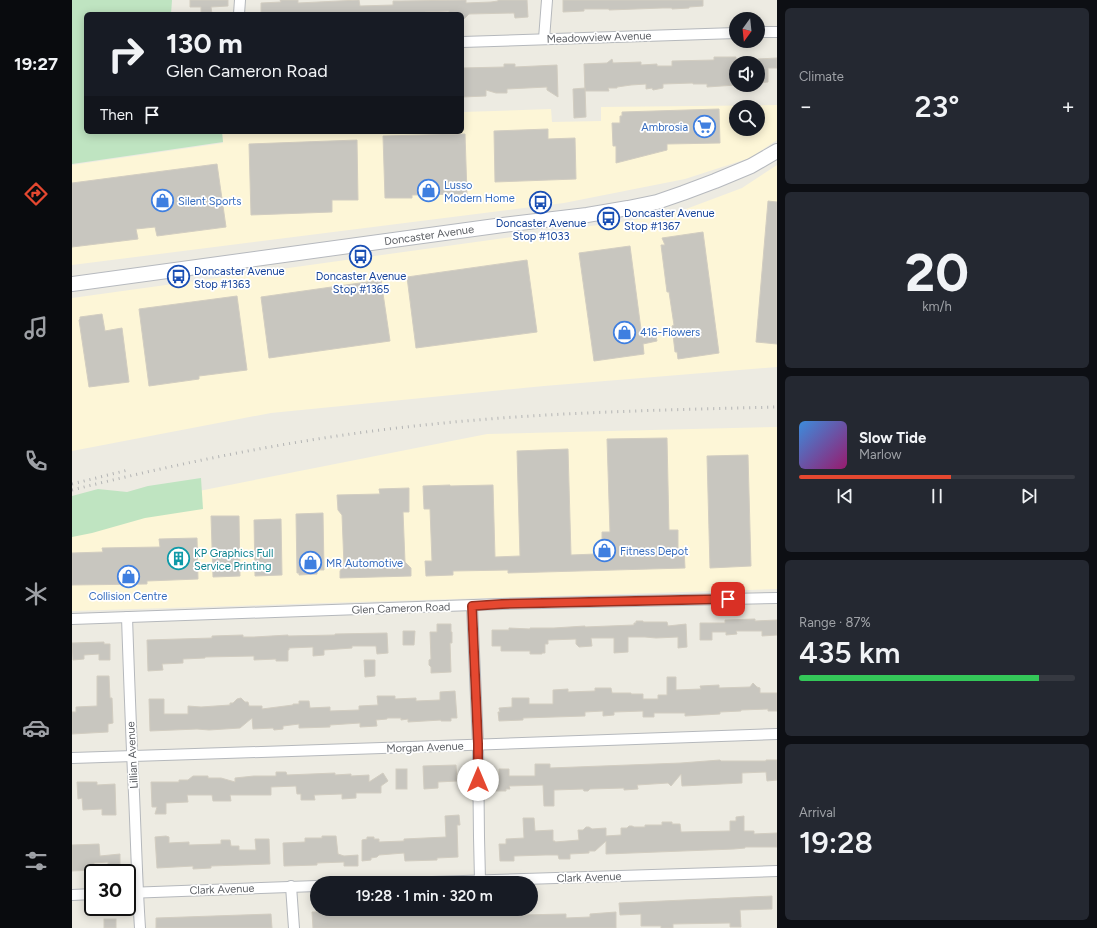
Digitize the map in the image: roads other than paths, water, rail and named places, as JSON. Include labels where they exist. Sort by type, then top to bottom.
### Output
[{"type":"street","points":[[239,12],[240,0]]},
{"type":"street","points":[[544,39],[547,0]]},
{"type":"street","points":[[765,32],[777,32]]},
{"type":"street","name":"Meadowview Avenue","points":[[464,42],[729,33]]},
{"type":"street","name":"Doncaster Avenue","points":[[72,284],[503,225],[587,215],[628,208],[657,202],[736,173],[777,151]]},
{"type":"street","name":"Glen Cameron Road","points":[[72,619],[502,604],[777,598]]},
{"type":"street","points":[[472,606],[478,744],[480,876]]},
{"type":"street","name":"Lillian Avenue","points":[[127,617],[134,794],[133,864]]},
{"type":"street","name":"Morgan Avenue","points":[[72,758],[777,734]]},
{"type":"street","name":"Clark Avenue","points":[[538,878],[777,871]]},
{"type":"street","points":[[291,886],[294,928]]},
{"type":"street","name":"Clark Avenue","points":[[136,893],[310,886]]},
{"type":"street","points":[[72,895],[84,894]]},
{"type":"street","name":"Lillian Avenue","points":[[136,910],[140,928]]},
{"type":"railway","points":[[72,490],[252,450],[388,429],[477,420],[563,414],[777,407]]},
{"type":"railway","points":[[72,484],[128,470]]},
{"type":"place","name":"Ambrosia","points":[[704,127]]},
{"type":"place","name":"Lusso Modern Home","points":[[428,191]]},
{"type":"place","name":"Silent Sports","points":[[162,201]]},
{"type":"place","name":"Doncaster Avenue Stop #1033","points":[[541,203]]},
{"type":"place","name":"Doncaster Avenue Stop #1367","points":[[608,219]]},
{"type":"place","name":"Doncaster Avenue Stop #1365","points":[[361,256]]},
{"type":"place","name":"Doncaster Avenue Stop #1363","points":[[178,277]]},
{"type":"place","name":"416-Flowers","points":[[625,332]]},
{"type":"place","name":"Fitness Depot","points":[[604,551]]},
{"type":"place","name":"KP Graphics Full Service Printing","points":[[179,559]]},
{"type":"place","name":"MR Automotive","points":[[310,563]]},
{"type":"place","name":"Collision Centre","points":[[128,576]]}]
